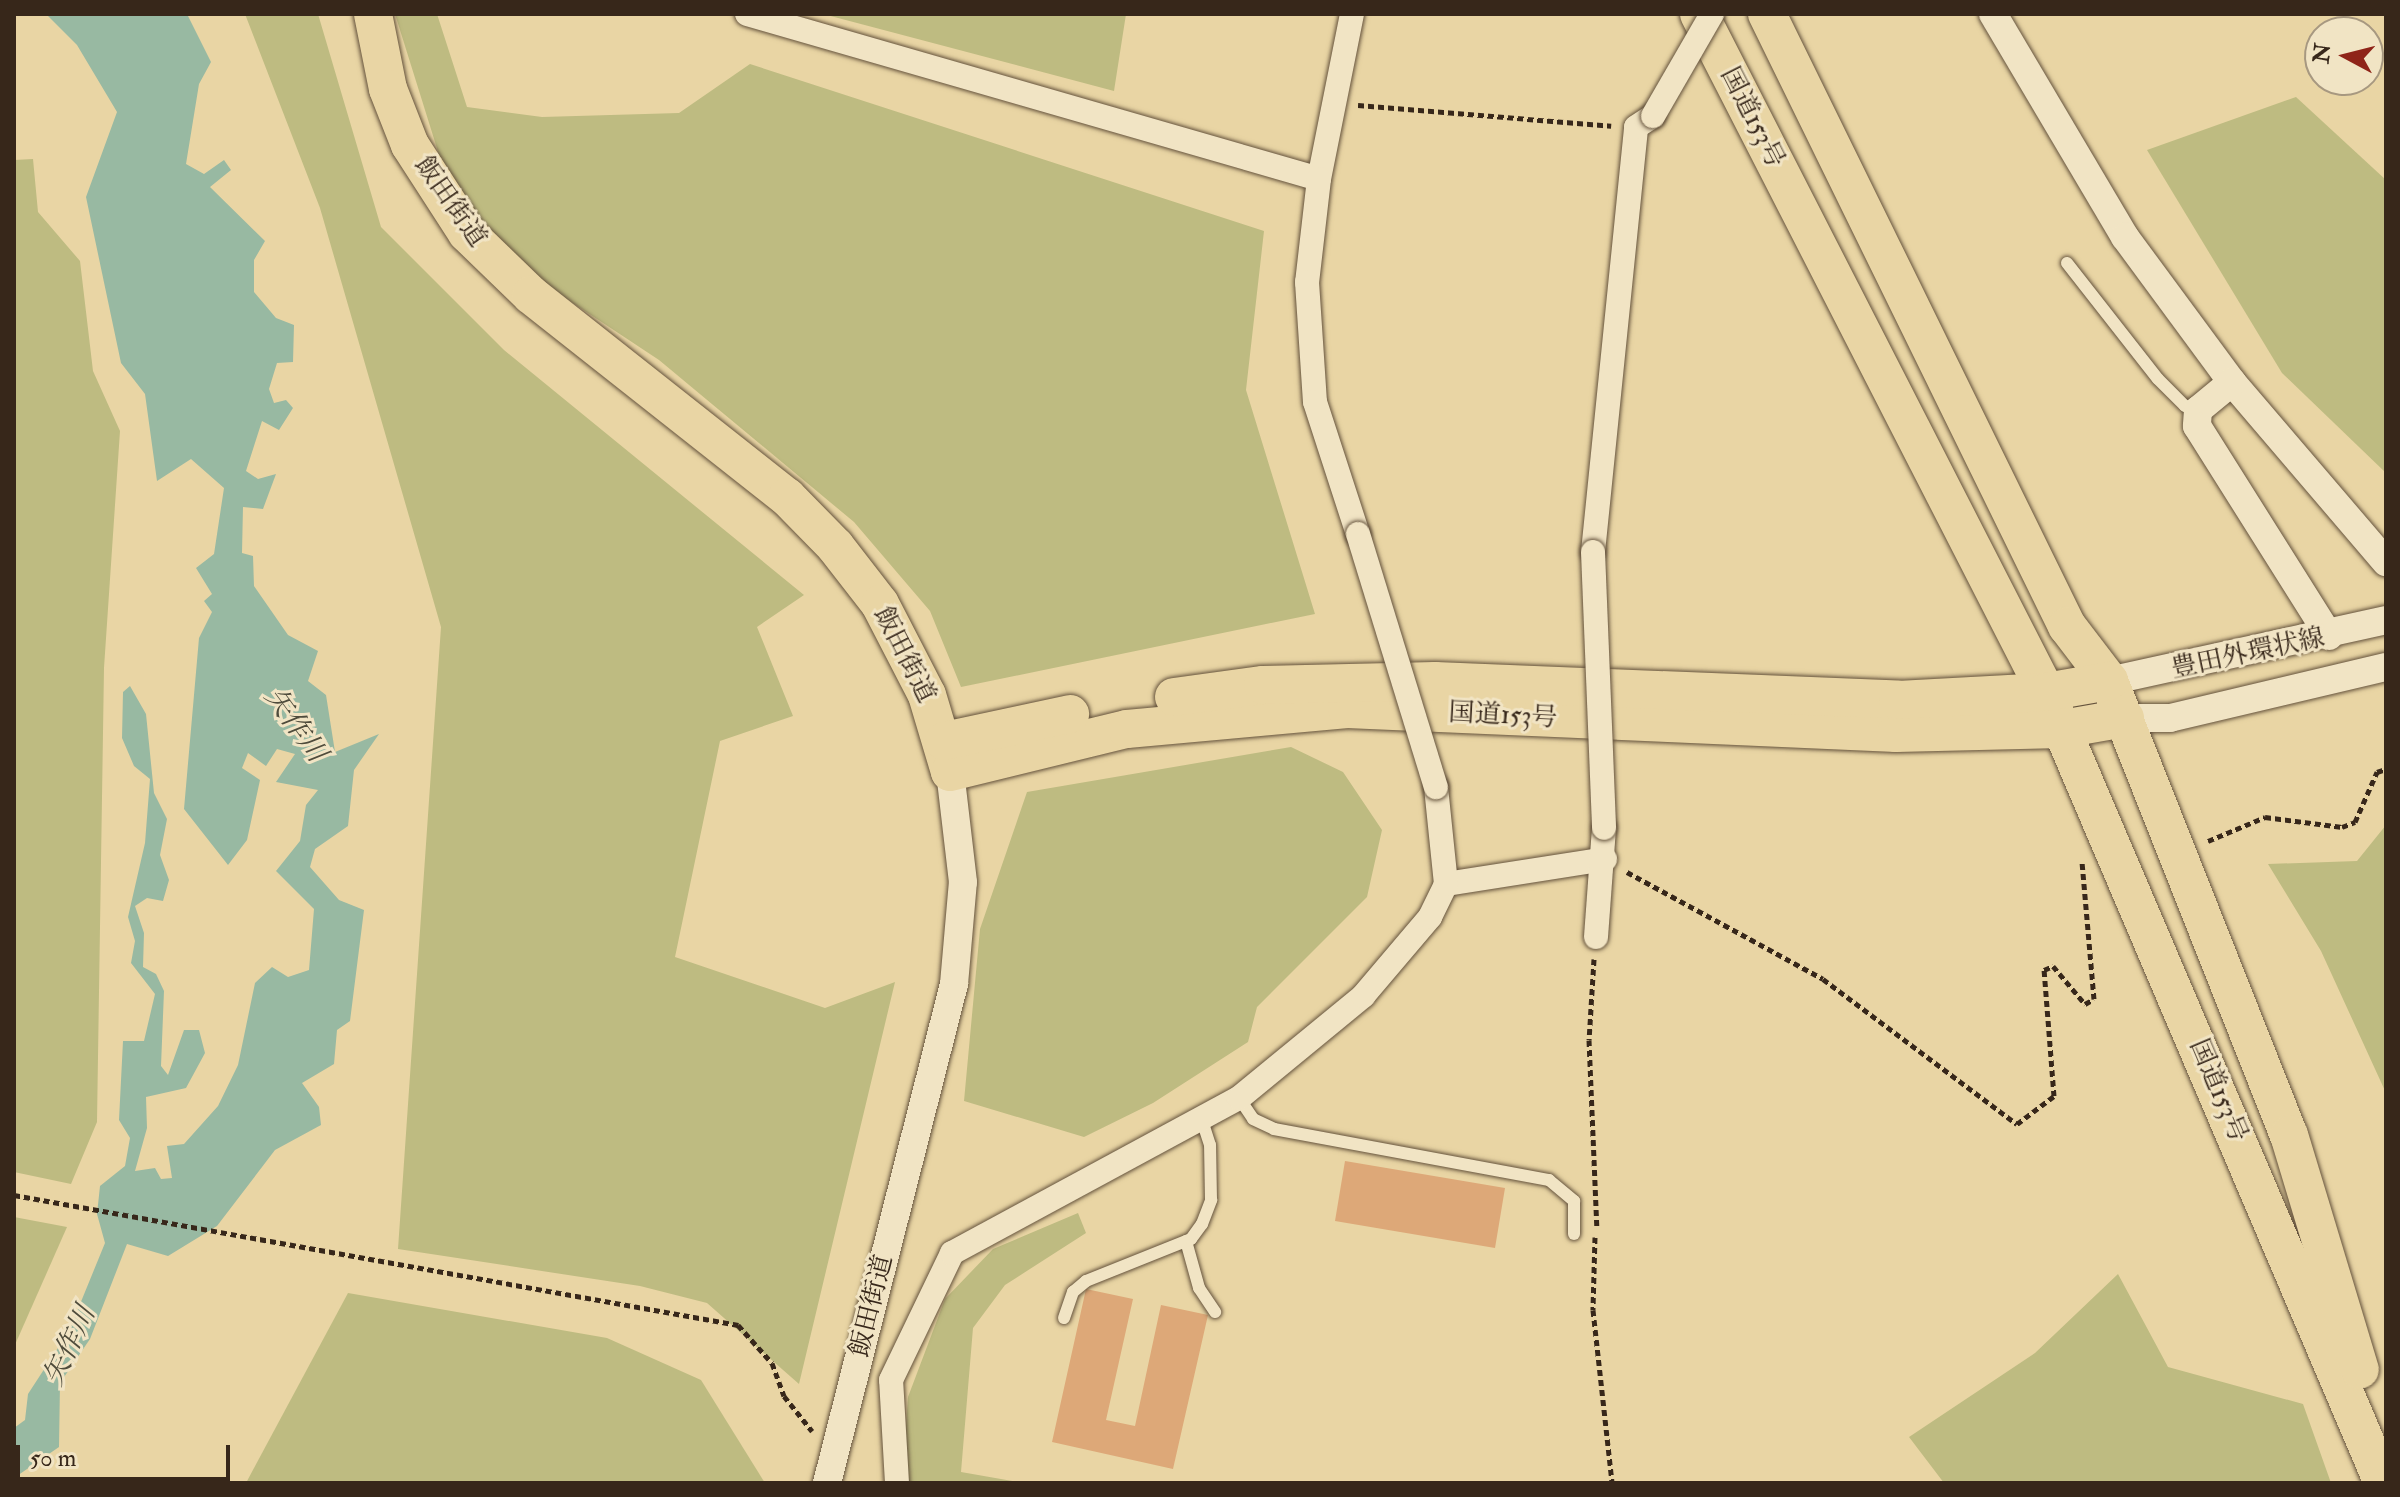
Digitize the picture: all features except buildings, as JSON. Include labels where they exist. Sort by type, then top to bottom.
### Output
[{"type":"highway","name":"飯田街道","points":[[373,14],[388,89],[410,145],[467,233],[531,295],[787,497],[835,546],[880,604],[947,757]]},
{"type":"highway","name":"国道153号","points":[[1699,14],[2046,692],[2378,1468]]},
{"type":"highway","name":"国道153号","points":[[1767,14],[2067,626],[2109,681],[2125,718],[2289,1135],[2359,1367],[2378,1468]]},
{"type":"highway","name":"国道153号","points":[[947,757],[1177,696],[1325,681],[1803,699],[2046,692],[2109,681]]},
{"type":"highway","name":"国道153号","points":[[947,757],[1127,729],[1347,709],[1782,730],[2062,729],[2125,718]]},
{"type":"street","points":[[747,14],[1319,179]]},
{"type":"street","points":[[897,1483],[891,1380],[952,1253],[1239,1098],[1363,996],[1430,917],[1446,884],[1436,787],[1315,402],[1307,282],[1319,179],[1337,103],[1352,14]]},
{"type":"street","points":[[1596,937],[1605,859],[1593,552],[1644,122],[1712,14]]},
{"type":"street","points":[[1993,14],[2125,237],[2232,382],[2386,562]]},
{"type":"street","points":[[2232,382],[2198,410],[2206,446],[2341,633]]},
{"type":"street","name":"豊田外環状線","points":[[2109,681],[2341,633],[2386,620]]},
{"type":"street","name":"豊田外環状線","points":[[2125,718],[2170,718],[2379,670]]},
{"type":"street","name":"飯田街道","points":[[827,1483],[954,984],[963,882],[947,757]]},
{"type":"street","points":[[1446,884],[1605,859]]},
{"type":"lane","points":[[2067,263],[2158,379],[2185,406],[2198,410]]},
{"type":"lane","points":[[1239,1098],[1253,1119],[1274,1129],[1549,1180],[1574,1201],[1574,1234]]},
{"type":"lane","points":[[1064,1318],[1073,1292],[1095,1275],[1186,1241],[1211,1200],[1210,1145],[1201,1117]]},
{"type":"lane","points":[[1186,1241],[1199,1288],[1215,1312]]},
{"type":"path","points":[[1337,103],[1644,122]]},
{"type":"path","points":[[2199,844],[2265,817],[2342,827],[2355,822],[2377,772],[2386,769]]},
{"type":"path","points":[[1605,859],[1823,979],[2017,1124],[2054,1096],[2056,1082],[2044,970],[2053,966],[2085,1004],[2094,999],[2081,882],[2082,860],[2091,856]]},
{"type":"path","points":[[14,1195],[738,1325],[772,1363],[801,1422],[835,1449]]},
{"type":"shaded area","points":[[245,14],[318,14],[381,227],[504,350],[804,595],[757,627],[793,716],[720,741],[675,957],[825,1008],[895,982],[799,1384],[707,1303],[640,1286],[398,1249],[441,627],[320,208]]},
{"type":"shaded area","points":[[395,14],[437,14],[467,107],[542,117],[679,113],[750,64],[1264,231],[1246,390],[1315,614],[961,687],[930,611],[854,522],[659,360],[520,268],[445,174]]},
{"type":"shaded area","points":[[823,14],[1126,14],[1114,91]]},
{"type":"shaded area","points":[[2296,97],[2386,180],[2386,473],[2282,373],[2147,150]]},
{"type":"shaded area","points":[[33,159],[38,212],[80,261],[93,371],[120,431],[104,668],[97,1122],[71,1184],[14,1172],[14,160]]},
{"type":"shaded area","points":[[1291,747],[1343,772],[1382,830],[1367,897],[1257,1007],[1248,1042],[1153,1103],[1084,1137],[964,1101],[980,929],[1027,792]]},
{"type":"shaded area","points":[[2386,825],[2386,1093],[2321,951],[2268,864],[2357,861]]},
{"type":"shaded area","points":[[1078,1213],[1086,1233],[1005,1285],[973,1328],[961,1472],[1023,1483],[902,1483],[908,1397],[945,1299],[993,1249]]},
{"type":"shaded area","points":[[14,1217],[67,1227],[14,1347]]},
{"type":"shaded area","points":[[2118,1274],[2168,1367],[2303,1404],[2331,1483],[1944,1483],[1909,1437],[2035,1353]]},
{"type":"shaded area","points":[[348,1293],[607,1338],[701,1380],[765,1483],[246,1483]]},
{"type":"water","name":"矢作川","points":[[46,14],[187,14],[211,62],[199,84],[186,164],[204,174],[224,160],[231,170],[210,187],[265,241],[254,260],[254,292],[276,318],[294,325],[293,362],[277,363],[269,389],[274,403],[286,400],[293,408],[279,430],[262,421],[246,471],[258,479],[276,474],[263,509],[243,507],[242,553],[253,556],[254,586],[288,635],[318,651],[308,681],[326,695],[335,752],[379,734],[354,770],[348,826],[315,849],[310,867],[339,900],[364,910],[350,1021],[337,1030],[334,1064],[302,1083],[319,1107],[321,1125],[275,1150],[217,1226],[168,1256],[127,1244],[90,1339],[60,1383],[59,1447],[14,1478],[14,1428],[25,1420],[28,1394],[69,1331],[105,1243],[97,1214],[100,1186],[125,1166],[130,1138],[119,1120],[123,1041],[144,1041],[155,994],[131,963],[135,941],[128,917],[145,843],[150,779],[134,766],[122,738],[123,692],[130,686],[146,714],[154,793],[167,819],[160,855],[169,880],[163,901],[147,898],[135,906],[144,933],[143,967],[156,974],[164,991],[161,1066],[168,1075],[184,1030],[199,1030],[205,1053],[186,1088],[146,1097],[147,1128],[135,1171],[155,1168],[161,1179],[172,1178],[167,1146],[184,1144],[218,1106],[238,1065],[255,983],[272,967],[288,977],[309,970],[314,909],[276,871],[300,841],[306,805],[318,790],[276,782],[295,754],[277,749],[266,766],[248,753],[242,768],[260,780],[247,840],[228,865],[184,809],[199,638],[212,612],[204,601],[212,594],[196,568],[214,554],[224,488],[191,459],[157,481],[145,394],[121,363],[86,197],[117,112],[77,45]]}]
